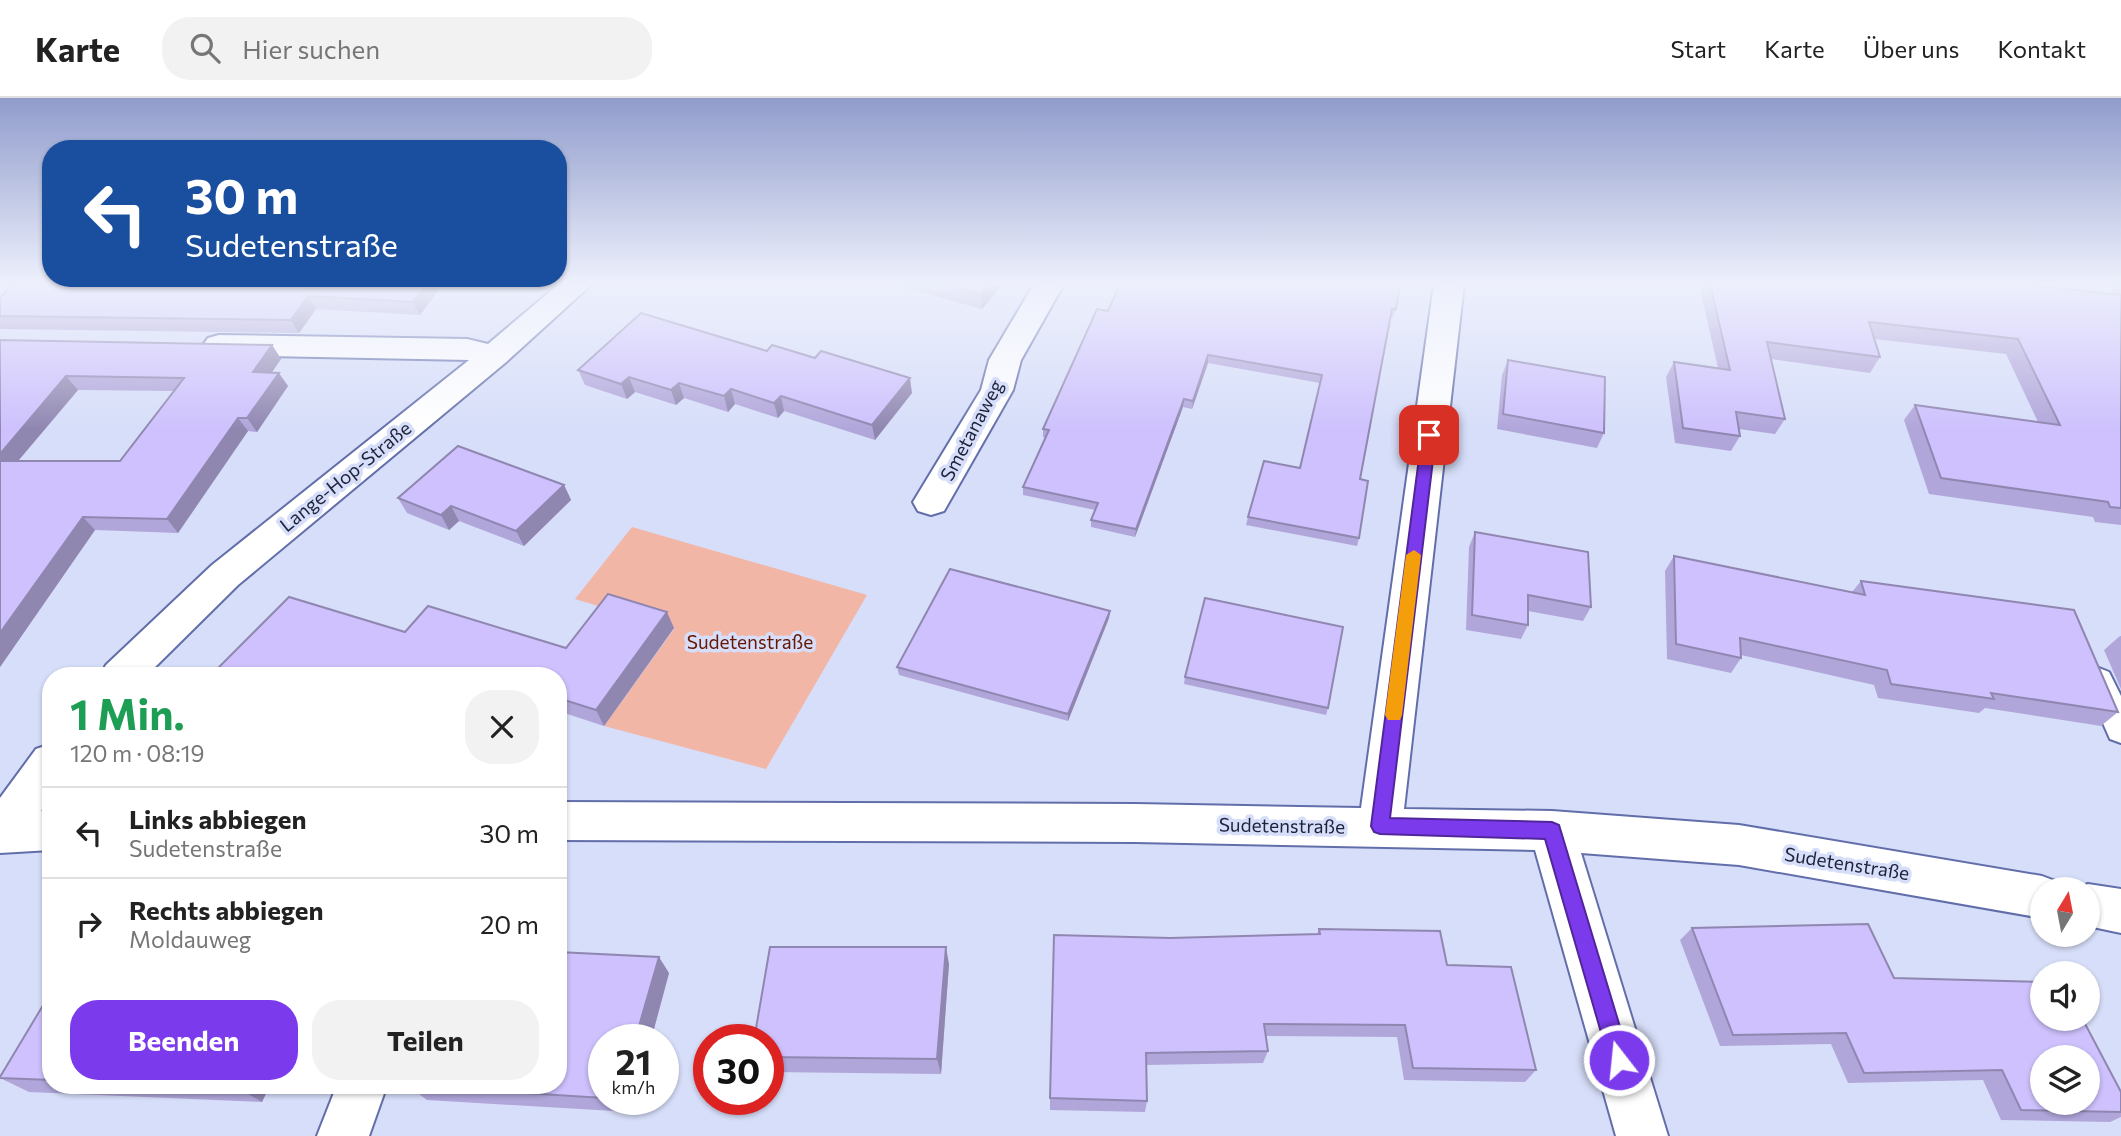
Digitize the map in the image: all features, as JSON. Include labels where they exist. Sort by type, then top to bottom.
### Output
[{"type":"street","name":"Lange-Hop-Straße","points":[[129,667],[225,575],[521,332]]},
{"type":"street","name":"Smetanaweg","points":[[931,502],[997,390],[1005,360],[1021,332]]},
{"type":"street","points":[[1380,826],[1443,332]]},
{"type":"street","points":[[192,344],[467,349],[494,356]]},
{"type":"street","points":[[1,832],[42,775]]},
{"type":"street","name":"Sudetenstraße","points":[[567,821],[1380,826],[1552,831],[1739,845],[2030,895]]},
{"type":"street","points":[[1,832],[42,830]]},
{"type":"street","points":[[1552,831],[1642,1136]]},
{"type":"street","points":[[2100,907],[2121,911]]},
{"type":"street","points":[[343,1136],[359,1094]]},
{"type":"lane","points":[[2091,660],[2121,730]]},
{"type":"green space","name":"Sudetenstraße","points":[[632,527],[867,595],[766,769],[604,726],[674,629],[575,599]]},
{"type":"building","points":[[620,332],[705,332],[767,351],[772,345],[815,358],[821,351],[910,378],[872,425],[781,396],[774,403],[731,389],[724,396],[679,383],[671,390],[629,377],[621,384],[578,370]]},
{"type":"building","points":[[1086,332],[1388,332],[1360,479],[1368,481],[1359,538],[1248,517],[1264,461],[1300,468],[1322,375],[1208,355],[1193,401],[1184,399],[1136,529],[1091,520],[1098,503],[1023,487],[1049,430],[1043,429]]},
{"type":"building","points":[[1721,332],[1872,332],[1880,357],[1767,342],[1785,419],[1736,412],[1740,436],[1683,428],[1674,362],[1730,370]]},
{"type":"building","points":[[1961,332],[2121,332],[2121,508],[2110,507],[2108,502],[1941,478],[1915,405],[2060,425],[2018,339]]},
{"type":"building","points":[[0,340],[272,345],[253,372],[279,373],[247,418],[238,418],[167,519],[83,517],[0,633],[0,461],[120,461],[184,378],[66,376],[0,454]]},
{"type":"building","points":[[1508,360],[1605,377],[1604,433],[1503,414]]},
{"type":"building","points":[[458,446],[564,485],[516,531],[451,506],[441,515],[398,498]]},
{"type":"building","points":[[1475,532],[1588,552],[1591,607],[1528,595],[1528,625],[1472,615]]},
{"type":"building","points":[[1674,556],[1865,595],[1861,581],[2074,610],[2118,712],[1991,693],[1994,699],[1891,684],[1887,670],[1740,638],[1741,658],[1676,644]]},
{"type":"building","points":[[950,569],[1110,611],[1068,714],[897,667]]},
{"type":"building","points":[[608,594],[667,612],[596,710],[567,701],[567,667],[219,667],[289,597],[405,632],[428,606],[566,648]]},
{"type":"building","points":[[1205,598],[1343,627],[1328,708],[1185,677]]},
{"type":"building","points":[[1868,924],[1894,978],[2030,982],[2030,1031],[2089,1031],[2096,1045],[2030,1045],[2030,1110],[2021,1110],[2002,1070],[1864,1073],[1846,1033],[1733,1035],[1692,928]]},
{"type":"building","points":[[1319,929],[1440,931],[1447,965],[1511,967],[1536,1070],[1413,1068],[1405,1025],[1264,1024],[1268,1051],[1146,1053],[1147,1101],[1050,1098],[1054,935],[1170,938],[1320,934]]},
{"type":"building","points":[[770,947],[946,947],[937,1059],[784,1057],[784,1024],[757,1024]]},
{"type":"building","points":[[567,952],[659,957],[640,1024],[588,1024],[588,1097],[539,1094],[567,1094]]},
{"type":"building","points":[[42,1007],[42,1080],[0,1077]]},
{"type":"building","points":[[2100,1052],[2121,1092],[2121,1112],[2100,1112]]},
{"type":"slow traffic","points":[[1394,715],[1414,555]]},
{"type":"route","points":[[1429,435],[1380,826],[1552,831],[1619,1060]]}]
